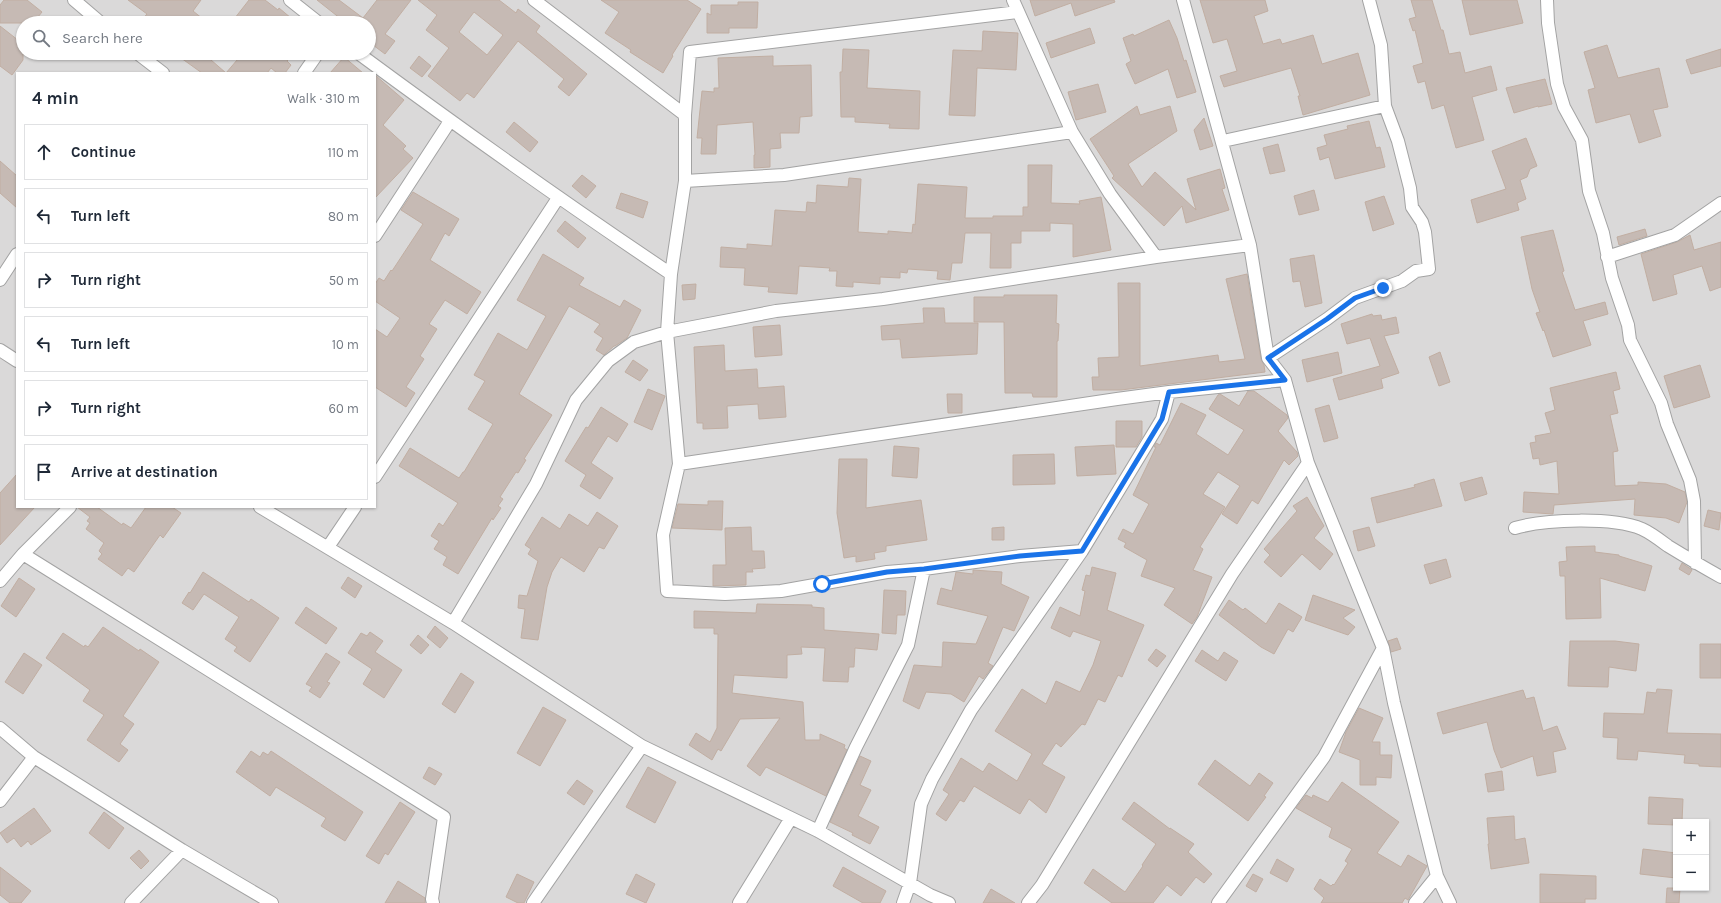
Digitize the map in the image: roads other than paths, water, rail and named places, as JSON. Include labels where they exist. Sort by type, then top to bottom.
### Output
[{"type":"street","points":[[74,0],[93,16]]},
{"type":"street","points":[[290,0],[310,16]]},
{"type":"street","points":[[534,0],[685,115]]},
{"type":"street","points":[[1013,0],[1072,132],[1110,194],[1156,257]]},
{"type":"street","points":[[1183,0],[1223,141],[1250,244],[1268,358],[1285,380],[1308,463],[1383,648],[1394,703],[1437,876],[1450,903]]},
{"type":"street","points":[[1268,358],[1327,319],[1355,298],[1402,281],[1416,271],[1429,268],[1425,232],[1422,222],[1412,207],[1410,188],[1398,141],[1385,106],[1381,45],[1369,0]]},
{"type":"street","points":[[1549,1],[1548,23],[1557,84],[1564,107],[1582,140],[1589,191],[1603,233],[1612,278],[1628,325],[1632,345],[1661,403],[1667,424],[1690,480],[1694,501],[1695,563]]},
{"type":"street","points":[[1018,12],[690,52],[685,115],[685,181],[671,274],[667,332],[679,464],[663,535],[667,591],[725,594],[781,591],[887,572],[924,569],[1020,556],[1082,551]]},
{"type":"street","points":[[142,60],[149,69],[160,72]]},
{"type":"street","points":[[305,72],[313,60]]},
{"type":"street","points":[[367,60],[558,198],[671,274]]},
{"type":"street","points":[[1223,141],[1385,106]]},
{"type":"street","points":[[376,234],[450,121]]},
{"type":"street","points":[[685,181],[784,175],[1072,132]]},
{"type":"street","points":[[376,475],[558,198]]},
{"type":"street","points":[[1607,257],[1675,235],[1721,203]]},
{"type":"street","points":[[453,623],[536,484],[576,400],[608,361],[634,342],[667,332],[776,311],[883,299],[1250,244]]},
{"type":"street","points":[[0,280],[16,256]]},
{"type":"street","points":[[0,350],[16,360]]},
{"type":"street","points":[[679,464],[1169,392],[1285,380]]},
{"type":"street","points":[[903,903],[910,883],[920,810],[932,780],[971,710],[1082,551],[1162,419],[1169,392]]},
{"type":"street","points":[[1028,903],[1042,885],[1232,574],[1308,463]]},
{"type":"street","points":[[0,581],[23,554],[69,508]]},
{"type":"street","points":[[262,508],[453,623],[642,746],[818,831],[930,895],[949,903]]},
{"type":"street","points":[[328,547],[354,508]]},
{"type":"street","points":[[1515,528],[1533,523],[1610,522],[1642,529],[1695,563],[1721,577]]},
{"type":"street","points":[[23,554],[444,817],[432,899],[433,903]]},
{"type":"street","points":[[818,831],[856,747],[908,644],[924,569]]},
{"type":"street","points":[[1218,903],[1324,757],[1383,648]]},
{"type":"street","points":[[0,728],[34,757],[182,850],[272,903]]},
{"type":"street","points":[[533,903],[642,746]]},
{"type":"street","points":[[0,801],[34,757]]},
{"type":"street","points":[[739,903],[791,818]]},
{"type":"street","points":[[131,903],[182,850]]},
{"type":"street","points":[[1415,903],[1437,876]]}]
